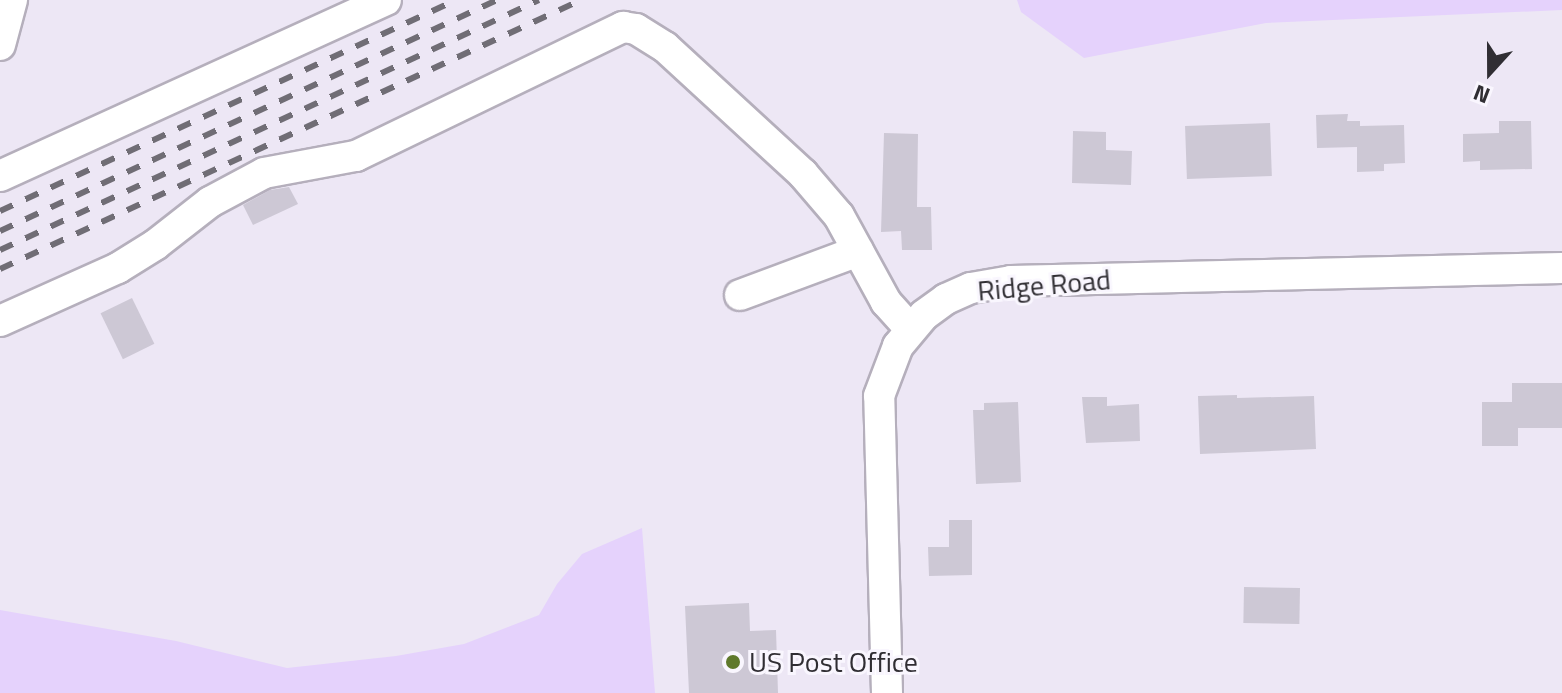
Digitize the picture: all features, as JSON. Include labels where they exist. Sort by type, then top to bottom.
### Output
[{"type":"street","points":[[0,45],[12,0]]},
{"type":"street","points":[[0,176],[386,0]]},
{"type":"street","points":[[0,321],[118,268],[155,245],[210,202],[264,173],[356,156],[623,27],[636,29],[665,47],[794,165],[839,216],[886,302],[910,329]]},
{"type":"street","points":[[740,295],[858,251]]},
{"type":"street","name":"Ridge Road","points":[[887,693],[878,409],[886,370],[910,329],[946,299],[998,282],[1562,268]]},
{"type":"shaded area","points":[[1017,0],[1562,0],[1562,10],[1266,23],[1084,58],[1021,12]]},
{"type":"shaded area","points":[[642,528],[655,693],[0,693],[0,610],[176,641],[287,668],[396,656],[464,644],[539,615],[557,584],[582,554]]},
{"type":"building","points":[[1348,114],[1347,121],[1360,121],[1360,126],[1404,125],[1405,163],[1384,164],[1384,171],[1357,172],[1357,147],[1317,148],[1316,115]]},
{"type":"building","points":[[1499,121],[1531,121],[1532,169],[1480,170],[1480,161],[1463,162],[1463,134],[1499,133]]},
{"type":"building","points":[[1270,123],[1272,176],[1187,179],[1185,126]]},
{"type":"building","points":[[1073,131],[1106,132],[1106,150],[1132,151],[1131,185],[1072,183]]},
{"type":"building","points":[[884,133],[918,134],[917,207],[931,207],[932,250],[902,250],[901,231],[881,232]]},
{"type":"building","points":[[289,187],[298,204],[253,225],[243,205],[270,190]]},
{"type":"building","points":[[132,298],[154,344],[123,359],[101,313]]},
{"type":"building","points":[[1512,383],[1562,383],[1562,428],[1518,428],[1518,446],[1482,446],[1482,402],[1512,402]]},
{"type":"building","points":[[1237,395],[1237,398],[1314,396],[1316,449],[1200,454],[1198,396]]},
{"type":"building","points":[[1082,397],[1107,397],[1107,406],[1139,404],[1140,441],[1086,443]]},
{"type":"building","points":[[1018,402],[1021,482],[976,484],[973,410],[984,410],[984,403]]},
{"type":"building","points":[[949,520],[972,520],[972,575],[929,576],[928,547],[949,547]]},
{"type":"building","points":[[1244,587],[1300,588],[1299,624],[1243,623]]},
{"type":"building","name":"US Post Office","points":[[749,603],[750,631],[776,630],[778,693],[689,693],[685,606]]},
{"type":"railway","points":[[0,211],[456,0]]},
{"type":"railway","points":[[0,231],[497,0]]},
{"type":"railway","points":[[0,250],[539,0]]},
{"type":"railway","points":[[0,269],[581,0]]},
{"type":"place","name":"US Post Office","points":[[733,662]]}]
